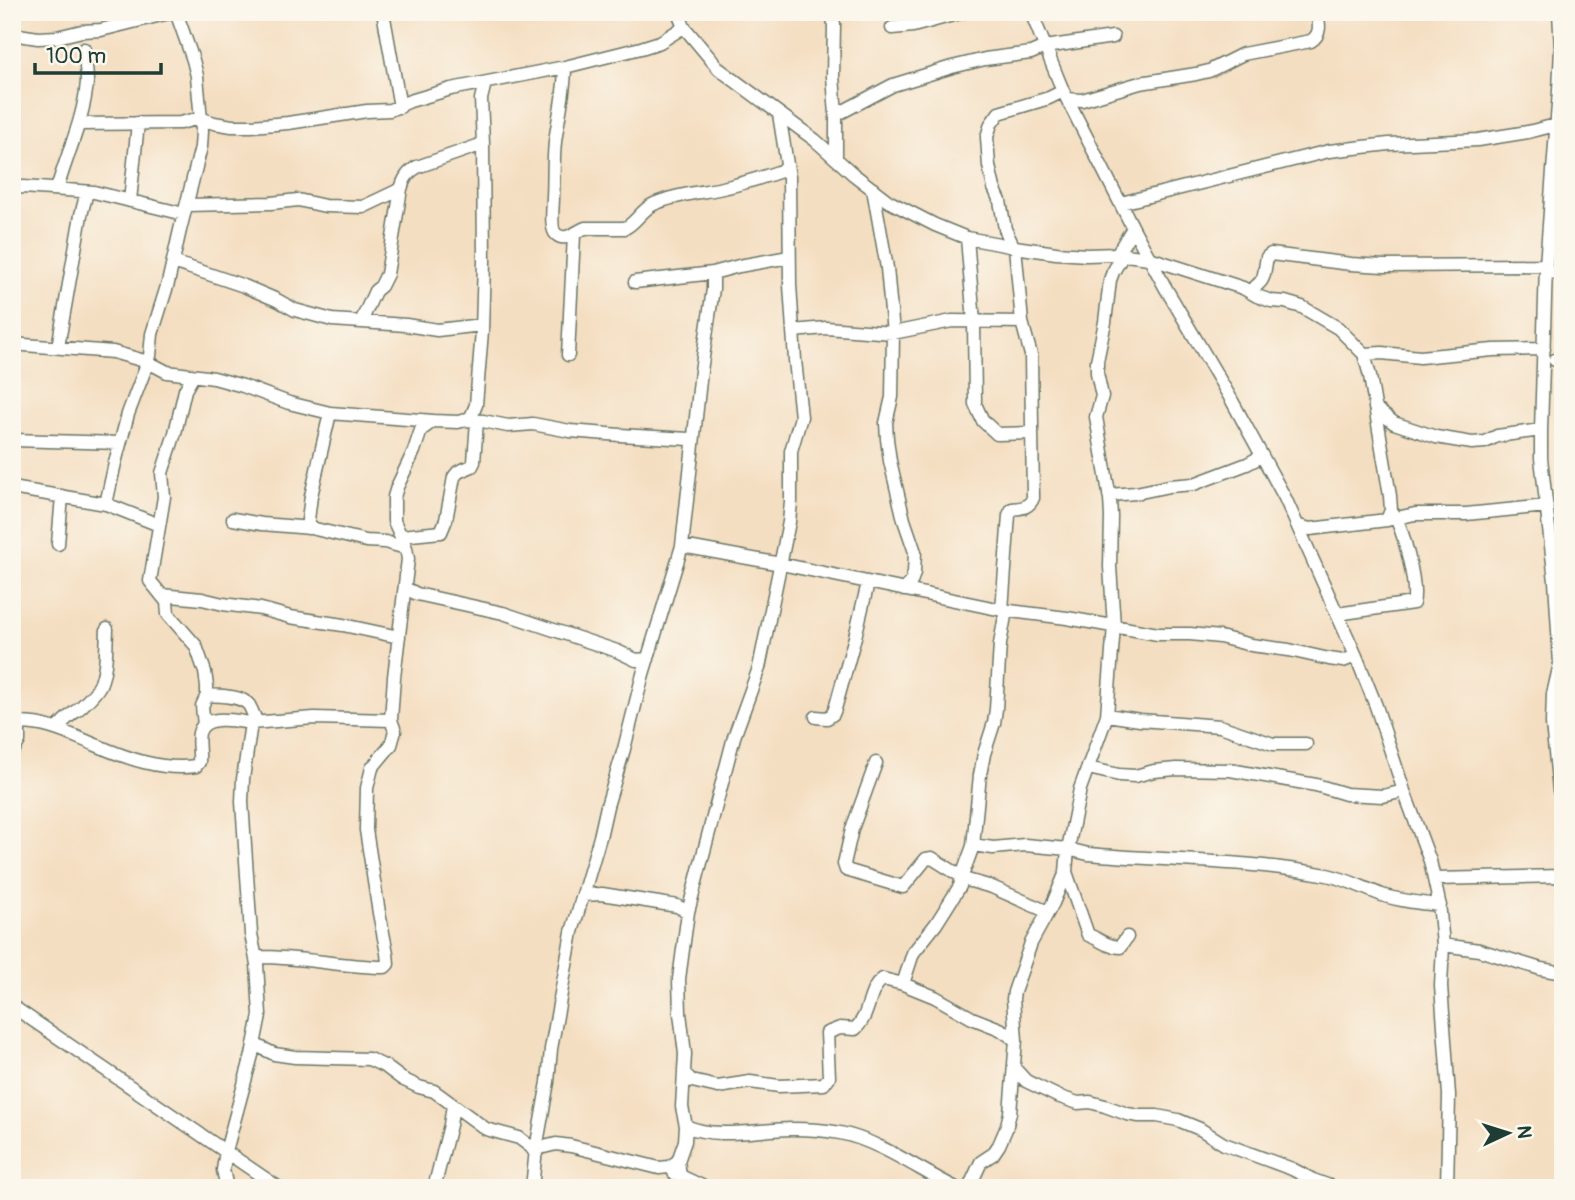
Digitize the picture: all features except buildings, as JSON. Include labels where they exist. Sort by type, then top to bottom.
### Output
[{"type":"street","points":[[12,34],[38,38],[67,35],[101,30],[175,12],[197,76],[201,147],[166,292],[152,334],[148,362],[128,414],[106,505]]},
{"type":"street","points":[[383,12],[400,107]]},
{"type":"street","points":[[678,12],[684,27],[719,69],[816,140],[888,201],[935,225],[967,239],[1014,247],[1056,253],[1149,258],[1220,280],[1271,301],[1302,307],[1338,328],[1364,354],[1383,452],[1391,516],[1404,538],[1415,596],[1413,603],[1337,614]]},
{"type":"street","points":[[832,12],[836,159]]},
{"type":"street","points":[[892,28],[914,26],[964,12]]},
{"type":"street","points":[[1031,12],[1065,95],[1133,228],[1304,532],[1376,706],[1430,861],[1440,905],[1443,945],[1441,986],[1449,1095],[1447,1188]]},
{"type":"street","points":[[903,984],[913,953],[964,881],[973,845],[980,775],[996,709],[1009,515],[1012,509],[1027,506],[1032,498],[1031,355],[1022,322],[1014,247],[1004,229],[1000,201],[989,166],[987,137],[991,124],[999,113],[1049,98],[1065,95],[1082,100],[1140,83],[1209,71],[1243,54],[1311,41],[1319,31],[1317,12]]},
{"type":"street","points":[[1559,12],[1561,48],[1546,269],[1550,357],[1541,430],[1541,458],[1547,506],[1557,540],[1561,635],[1560,664],[1553,694],[1552,715],[1559,790],[1563,804]]},
{"type":"street","points":[[79,124],[180,123],[200,118],[232,126],[288,123],[390,110],[451,89],[565,67],[660,42],[684,27]]},
{"type":"street","points":[[84,49],[101,30]]},
{"type":"street","points":[[57,189],[79,124],[87,82],[84,49],[67,35]]},
{"type":"street","points":[[836,115],[893,85],[985,59],[1113,37]]},
{"type":"street","points":[[565,67],[555,147],[553,230],[561,237],[574,235],[585,228],[629,227],[652,205],[676,196],[746,182],[787,169]]},
{"type":"street","points":[[233,519],[307,528],[366,541],[404,542],[441,532],[446,520],[454,477],[474,462],[484,261],[484,144],[481,99],[485,83]]},
{"type":"street","points":[[469,86],[481,99]]},
{"type":"street","points":[[1075,115],[1082,100]]},
{"type":"street","points":[[680,1176],[678,1161],[688,1131],[682,1107],[686,1079],[679,979],[685,906],[734,737],[759,668],[792,502],[791,451],[801,417],[789,257],[790,202],[779,114]]},
{"type":"street","points":[[130,201],[138,123]]},
{"type":"street","points":[[1121,203],[1329,150],[1478,140],[1556,125]]},
{"type":"street","points":[[361,322],[375,291],[387,274],[405,177],[417,167],[484,144]]},
{"type":"street","points":[[12,188],[94,192],[130,201],[185,209],[298,200],[325,206],[363,207],[401,190]]},
{"type":"street","points":[[873,189],[887,268],[892,334],[887,439],[904,520],[915,552],[910,588]]},
{"type":"street","points":[[58,347],[87,192]]},
{"type":"street","points":[[970,1188],[981,1162],[996,1151],[1006,1129],[1015,1069],[1014,992],[1031,943],[1066,872],[1080,789],[1107,715],[1114,626],[1110,568],[1111,516],[1096,416],[1102,396],[1097,361],[1110,280],[1133,228]]},
{"type":"street","points":[[996,244],[1004,229]]},
{"type":"street","points":[[568,355],[574,235]]},
{"type":"street","points":[[967,239],[974,322],[975,404],[982,421],[997,434],[1031,433]]},
{"type":"street","points":[[1249,291],[1261,284],[1267,257],[1271,254],[1383,266],[1546,269],[1563,272]]},
{"type":"street","points":[[635,282],[713,273],[789,257]]},
{"type":"street","points":[[173,262],[244,286],[295,310],[332,320],[437,330],[482,325]]},
{"type":"street","points":[[533,1188],[551,1049],[572,932],[682,546],[713,273]]},
{"type":"street","points":[[793,331],[826,328],[892,334],[952,321],[1022,322]]},
{"type":"street","points":[[12,344],[113,352],[148,362],[167,372],[214,378],[289,403],[330,413],[419,425],[433,421],[458,422],[475,418],[508,426],[533,424],[570,431],[692,440]]},
{"type":"street","points":[[1364,354],[1431,357],[1493,350],[1550,357]]},
{"type":"street","points":[[12,753],[19,741],[16,724],[29,723],[57,729],[125,756],[168,767],[195,766],[199,762],[199,738],[206,719],[203,703],[207,695],[205,672],[196,646],[168,614],[167,602],[150,581],[164,497],[164,467],[176,433],[185,390],[193,376]]},
{"type":"street","points":[[1375,408],[1394,423],[1436,437],[1479,443],[1497,436],[1541,430]]},
{"type":"street","points":[[307,528],[311,496],[330,413]]},
{"type":"street","points":[[1378,431],[1394,423]]},
{"type":"street","points":[[385,542],[394,521],[394,497],[414,451],[419,425]]},
{"type":"street","points":[[12,440],[121,443]]},
{"type":"street","points":[[1109,495],[1194,484],[1262,456]]},
{"type":"street","points":[[12,488],[106,505],[159,524]]},
{"type":"street","points":[[58,544],[62,496]]},
{"type":"street","points":[[1304,532],[1391,516],[1466,514],[1547,506]]},
{"type":"street","points":[[256,957],[277,956],[364,966],[385,967],[388,964],[366,830],[367,788],[372,768],[391,745],[395,731],[391,720],[399,638],[409,594],[408,559],[404,542],[394,521]]},
{"type":"street","points":[[682,546],[868,583],[910,588],[1004,610],[1167,635],[1220,637],[1343,661],[1356,656]]},
{"type":"street","points":[[816,718],[827,718],[835,709],[868,583]]},
{"type":"street","points":[[409,594],[503,613],[617,651],[636,660],[648,659]]},
{"type":"street","points":[[161,595],[261,609],[399,638]]},
{"type":"street","points":[[57,729],[100,685],[106,657],[107,629]]},
{"type":"street","points":[[207,695],[240,699],[248,704],[254,722],[243,779],[243,802],[251,934],[256,957],[260,1015],[226,1152],[223,1170],[227,1188]]},
{"type":"street","points":[[1107,715],[1220,726],[1273,744],[1306,744]]},
{"type":"street","points":[[206,719],[254,722],[314,718],[391,720]]},
{"type":"street","points":[[876,763],[852,829],[844,864],[846,870],[903,887],[926,859],[932,858],[964,881],[992,887],[1048,912]]},
{"type":"street","points":[[1088,768],[1135,776],[1165,770],[1230,770],[1315,785],[1346,794],[1384,796],[1404,791]]},
{"type":"street","points":[[973,845],[993,848],[1025,845],[1096,855],[1223,862],[1326,875],[1348,880],[1385,896],[1440,905]]},
{"type":"street","points":[[1066,872],[1088,935],[1110,947],[1120,947],[1127,937]]},
{"type":"street","points":[[1435,879],[1563,876]]},
{"type":"street","points":[[583,895],[602,894],[685,906]]},
{"type":"street","points":[[1443,945],[1479,950],[1563,973]]},
{"type":"street","points":[[1443,961],[1460,948]]},
{"type":"street","points":[[686,1079],[718,1087],[750,1082],[779,1086],[824,1084],[829,1077],[827,1033],[840,1028],[855,1029],[862,1022],[881,979],[903,984],[935,998],[972,1018],[1000,1029],[1016,1040]]},
{"type":"street","points":[[12,1006],[279,1188]]},
{"type":"street","points":[[1000,1029],[1015,1021]]},
{"type":"street","points":[[254,1044],[274,1054],[295,1057],[369,1059],[402,1079],[433,1091],[486,1129],[519,1138],[536,1151]]},
{"type":"street","points":[[1015,1069],[1026,1081],[1057,1096],[1078,1102],[1090,1102],[1127,1114],[1178,1120],[1200,1129],[1224,1144],[1335,1188]]},
{"type":"street","points":[[434,1188],[453,1105]]},
{"type":"street","points":[[688,1131],[730,1133],[793,1129],[843,1133],[877,1146],[956,1188]]},
{"type":"street","points":[[536,1151],[556,1144],[617,1157],[663,1168],[706,1188]]},
{"type":"street","points":[[663,1168],[678,1161]]}]
